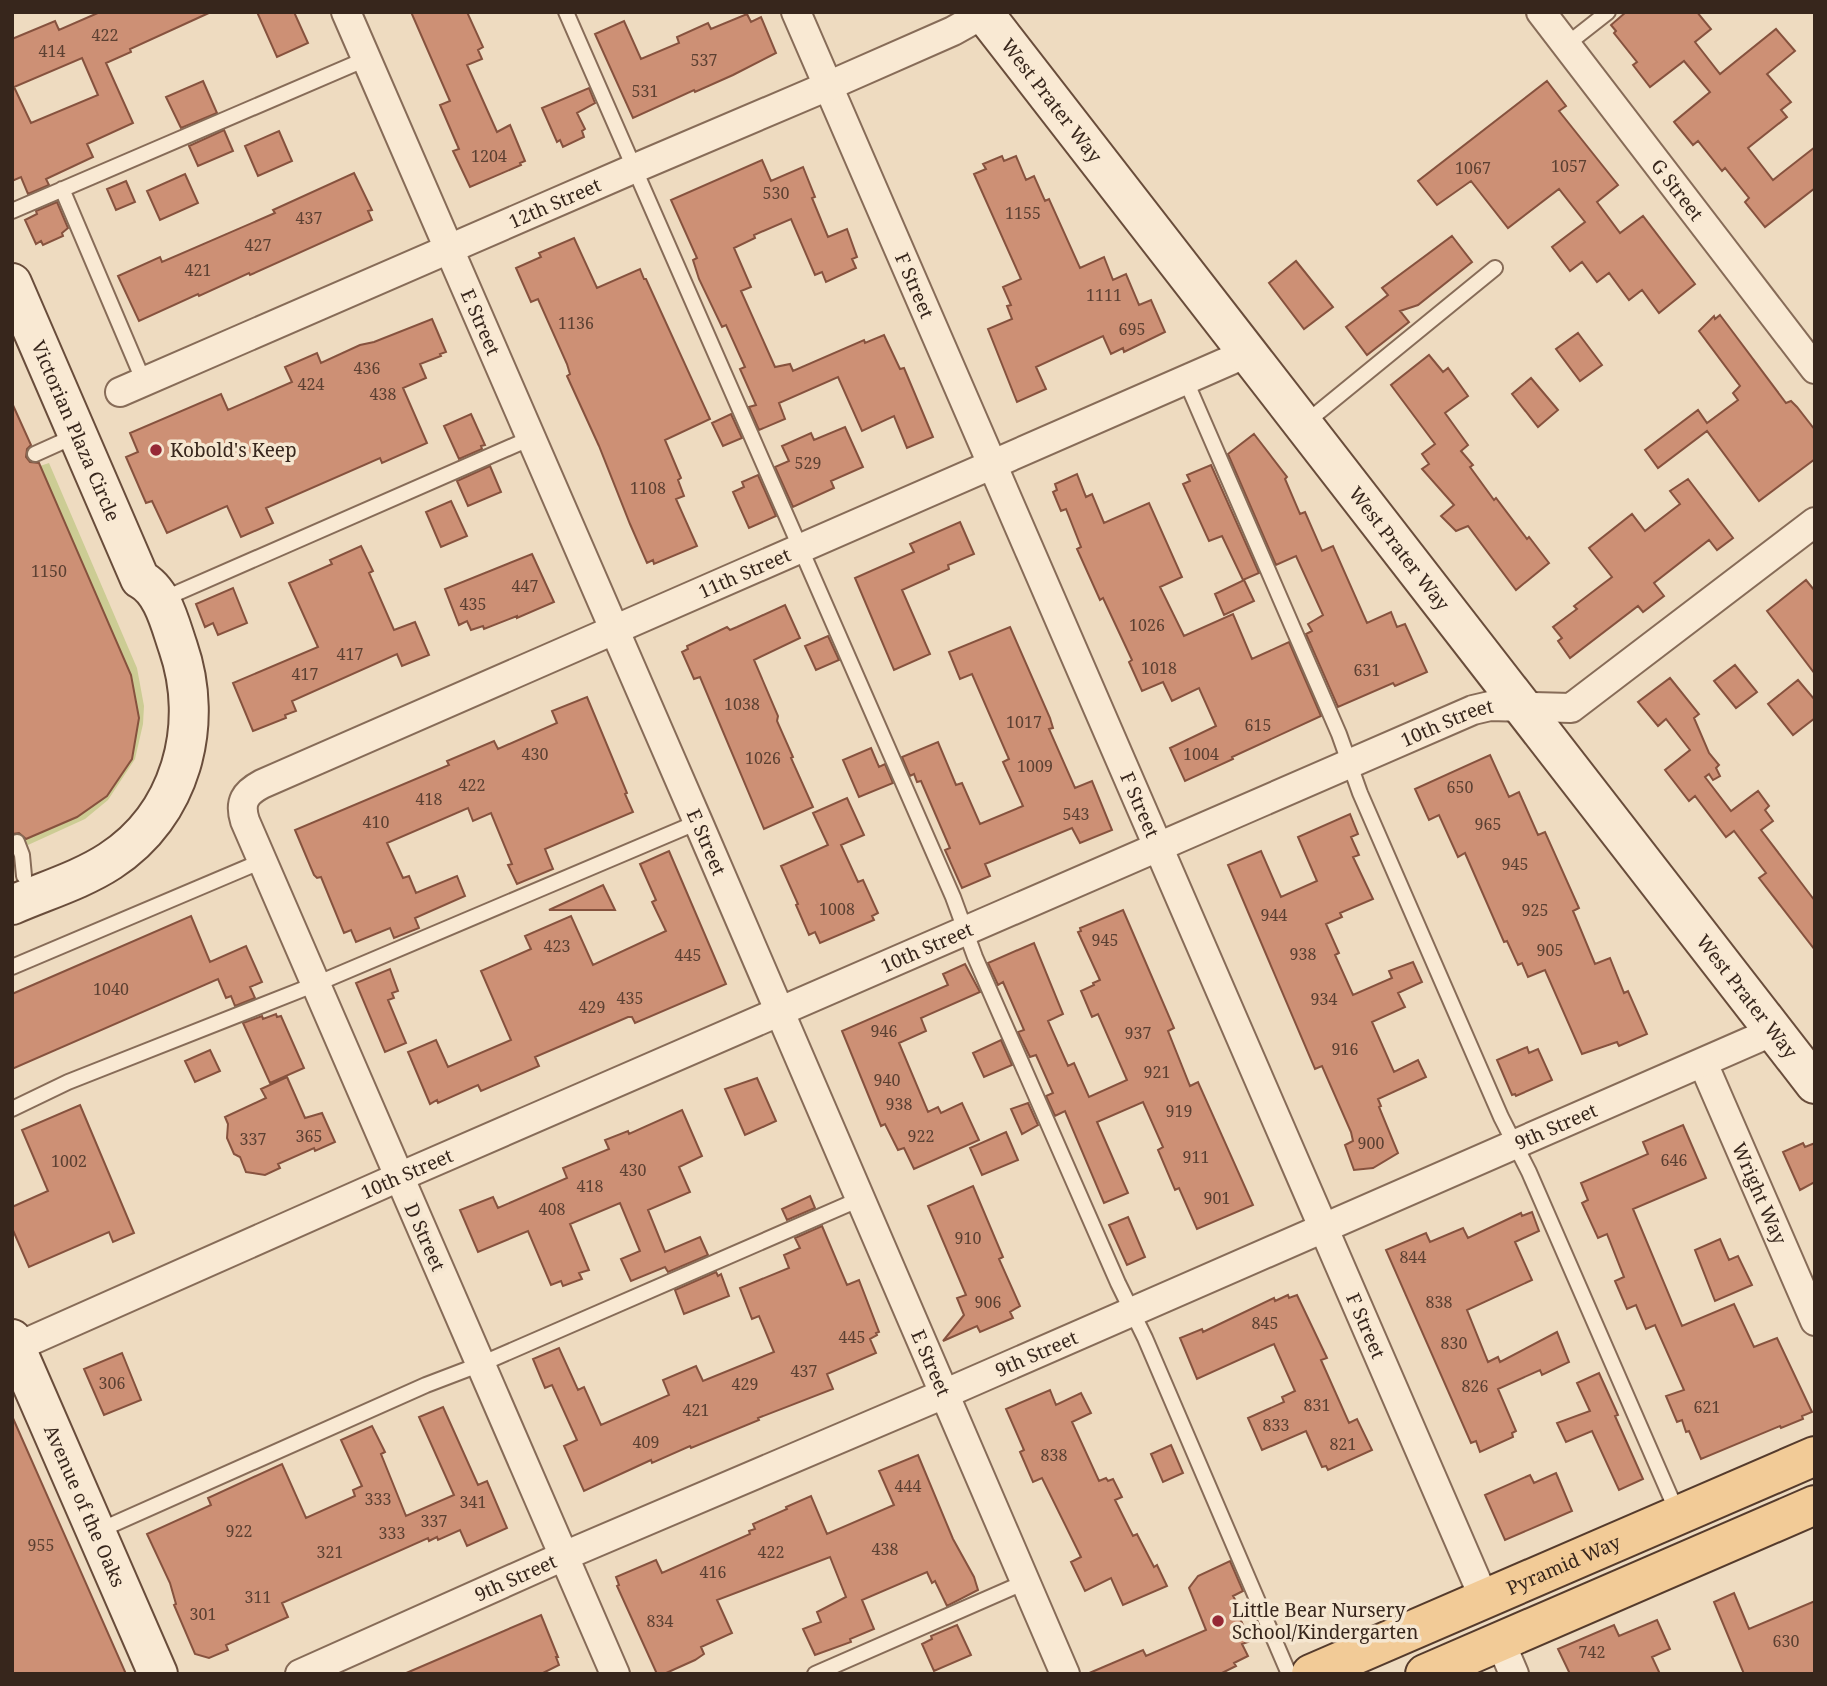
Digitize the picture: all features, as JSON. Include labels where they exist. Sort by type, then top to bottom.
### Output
[{"type":"main road","name":"West Prater Way","points":[[985,13],[1815,1084]]},
{"type":"main road","name":"Victorian Plaza Circle","points":[[15,296],[150,590],[136,590],[136,599],[154,640],[169,687],[171,712],[169,741],[162,764],[142,801],[129,818],[103,840],[16,876]]},
{"type":"main road","name":"Avenue of the Oaks","points":[[14,1345],[158,1674]]},
{"type":"main road","name":"Pyramid Way","points":[[1311,1674],[1815,1456]]},
{"type":"main road","points":[[1425,1674],[1507,1657],[1815,1505]]},
{"type":"street","name":"E Street","points":[[346,12],[1065,1674]]},
{"type":"street","name":"F Street","points":[[796,12],[1483,1598]]},
{"type":"street","name":"G Street","points":[[1541,12],[1815,369]]},
{"type":"street","name":"12th Street","points":[[132,387],[828,86],[953,31],[985,13]]},
{"type":"street","name":"11th Street","points":[[243,799],[250,790],[262,784],[1247,353]]},
{"type":"street","name":"10th Street","points":[[14,1345],[1473,710],[1490,706],[1571,708],[1815,522]]},
{"type":"street","name":"D Street","points":[[243,799],[245,821],[262,861],[615,1674]]},
{"type":"street","name":"9th Street","points":[[300,1674],[564,1556],[944,1394],[1774,1031]]},
{"type":"street","name":"Wright Way","points":[[1703,1063],[1815,1321]]},
{"type":"lane","points":[[566,12],[1289,1674]]},
{"type":"lane","points":[[1566,45],[1608,12]]},
{"type":"lane","points":[[12,211],[366,59]]},
{"type":"lane","points":[[62,189],[132,387]]},
{"type":"lane","points":[[1303,425],[1495,268]]},
{"type":"lane","points":[[1186,381],[1339,734],[1360,793],[1679,1515]]},
{"type":"lane","points":[[35,454],[78,435]]},
{"type":"lane","points":[[150,590],[531,438]]},
{"type":"lane","points":[[12,1109],[68,1082],[316,984],[698,821]]},
{"type":"lane","points":[[12,967],[262,861]]},
{"type":"lane","points":[[96,1532],[426,1385],[481,1364],[860,1199]]},
{"type":"lane","points":[[815,1674],[1025,1582]]},
{"type":"green space","points":[[49,463],[137,668],[144,706],[135,759],[108,800],[85,819],[28,845],[25,839],[77,817],[132,759],[139,718],[131,675],[40,466]]},
{"type":"building","points":[[100,12],[211,12],[130,49],[131,52],[106,63],[133,123],[87,144],[93,157],[46,179],[49,185],[28,194],[21,177],[12,181],[12,39],[55,21],[59,30]],"holes":[[[82,58],[98,95],[31,123],[14,87]]]},
{"type":"building","points":[[257,12],[294,12],[308,43],[277,57]]},
{"type":"building","points":[[411,12],[467,12],[483,47],[478,50],[482,59],[467,65],[497,132],[510,125],[525,161],[520,163],[521,165],[470,187],[453,151],[459,149],[440,105],[450,101]]},
{"type":"building","points":[[1626,12],[1697,12],[1711,29],[1695,42],[1720,74],[1776,29],[1795,51],[1767,74],[1791,102],[1781,110],[1787,117],[1748,148],[1773,180],[1815,147],[1815,188],[1765,227],[1745,202],[1749,198],[1725,168],[1722,171],[1698,141],[1693,145],[1674,122],[1710,92],[1684,61],[1650,87],[1633,65],[1637,62],[1614,33],[1616,31],[1611,25]]},
{"type":"building","points":[[747,14],[751,22],[761,17],[776,53],[733,75],[633,118],[595,34],[624,21],[641,59],[679,43],[677,37],[708,23],[711,29]]},
{"type":"building","points":[[203,81],[217,113],[181,128],[166,97]]},
{"type":"building","points":[[1547,81],[1566,106],[1559,111],[1618,185],[1597,202],[1620,233],[1643,216],[1695,284],[1659,313],[1642,290],[1629,300],[1609,273],[1597,282],[1582,262],[1570,271],[1552,247],[1585,222],[1559,189],[1508,228],[1471,181],[1437,205],[1418,181]]},
{"type":"building","points":[[589,88],[595,103],[577,113],[585,129],[582,131],[584,137],[563,147],[560,140],[557,142],[542,108]]},
{"type":"building","points":[[224,130],[233,151],[198,166],[189,146]]},
{"type":"building","points":[[279,131],[292,161],[258,176],[245,146]]},
{"type":"building","points":[[1002,156],[1004,161],[1016,156],[1026,180],[1034,176],[1045,201],[1049,199],[1080,268],[1104,257],[1113,280],[1126,274],[1139,305],[1151,300],[1165,332],[1124,352],[1123,348],[1111,354],[1103,336],[1036,367],[1046,389],[1017,402],[988,329],[1012,319],[1007,306],[1011,305],[1003,287],[1021,279],[974,174],[986,169],[983,164]]},
{"type":"building","points":[[762,160],[771,181],[803,167],[828,237],[847,229],[857,257],[852,259],[856,268],[826,282],[822,272],[815,275],[791,219],[754,235],[755,238],[734,248],[751,287],[741,291],[775,367],[790,364],[793,371],[864,340],[865,343],[884,335],[900,369],[904,368],[933,437],[907,448],[894,416],[862,431],[838,377],[779,403],[785,419],[759,430],[749,407],[756,405],[740,369],[745,367],[726,325],[722,327],[699,279],[693,260],[697,258],[671,200]]},
{"type":"building","points":[[354,173],[372,210],[368,211],[372,220],[139,321],[118,276],[160,257],[162,262],[275,213],[273,210]]},
{"type":"building","points":[[185,174],[198,203],[160,220],[147,191]]},
{"type":"building","points":[[126,181],[135,202],[116,210],[107,189]]},
{"type":"building","points":[[57,202],[68,228],[62,233],[63,236],[43,245],[41,241],[36,244],[25,220],[37,214],[36,211]]},
{"type":"building","points":[[1452,236],[1472,262],[1418,305],[1400,311],[1409,322],[1367,355],[1346,327],[1388,295],[1382,288]]},
{"type":"building","points":[[574,238],[597,288],[640,269],[710,419],[665,440],[681,478],[678,480],[684,496],[676,499],[697,546],[654,564],[653,560],[647,563],[567,376],[570,374],[567,364],[538,299],[531,302],[516,268],[541,257],[539,253]]},
{"type":"building","points":[[1296,261],[1333,307],[1304,329],[1269,283]]},
{"type":"building","points":[[1720,315],[1786,403],[1791,401],[1815,430],[1815,459],[1759,501],[1707,431],[1658,468],[1645,450],[1698,410],[1707,423],[1738,400],[1733,393],[1740,386],[1699,331],[1714,316],[1715,319]]},
{"type":"building","points":[[432,319],[446,352],[420,364],[426,378],[403,388],[427,443],[382,463],[380,458],[266,508],[273,523],[241,537],[227,506],[167,533],[152,501],[146,503],[126,457],[138,452],[130,433],[221,394],[228,410],[292,382],[285,367],[317,353],[321,363],[360,345]]},
{"type":"building","points":[[1578,333],[1602,365],[1580,381],[1556,349]]},
{"type":"building","points":[[1429,355],[1443,372],[1448,368],[1468,396],[1445,413],[1468,445],[1461,451],[1473,465],[1470,467],[1494,500],[1496,498],[1549,563],[1516,590],[1468,526],[1456,531],[1441,516],[1454,505],[1422,469],[1429,464],[1422,454],[1435,444],[1391,385]]},
{"type":"building","points":[[1531,378],[1558,410],[1538,427],[1512,394]]},
{"type":"building","points":[[12,403],[31,445],[27,449],[26,457],[30,462],[39,463],[131,675],[139,718],[132,759],[107,796],[77,817],[26,839],[19,833],[12,834]]},
{"type":"building","points":[[471,414],[485,445],[459,459],[444,426]]},
{"type":"building","points":[[731,414],[742,438],[723,446],[712,423]]},
{"type":"building","points":[[845,427],[863,467],[831,481],[834,488],[793,507],[775,467],[789,461],[782,446],[811,433],[814,440]]},
{"type":"building","points":[[1254,434],[1287,477],[1285,479],[1300,514],[1305,512],[1322,551],[1333,546],[1367,623],[1391,612],[1397,627],[1405,624],[1427,672],[1395,686],[1393,683],[1338,707],[1306,634],[1312,631],[1308,624],[1323,615],[1296,556],[1276,565],[1228,454]]},
{"type":"building","points":[[1211,465],[1259,573],[1243,580],[1222,536],[1209,541],[1183,484],[1190,481],[1187,475]]},
{"type":"building","points":[[490,466],[501,492],[468,506],[457,481]]},
{"type":"building","points":[[1077,474],[1086,497],[1092,494],[1104,523],[1149,503],[1182,577],[1160,587],[1184,636],[1233,614],[1252,659],[1289,642],[1321,716],[1185,781],[1170,748],[1216,726],[1199,688],[1172,701],[1163,682],[1142,691],[1129,662],[1132,660],[1077,549],[1081,547],[1066,509],[1061,511],[1053,492],[1057,490],[1055,484]]},
{"type":"building","points":[[758,475],[776,516],[749,528],[733,492],[744,487],[742,482]]},
{"type":"building","points":[[1688,479],[1733,538],[1717,550],[1709,540],[1654,583],[1664,596],[1643,612],[1638,606],[1570,658],[1558,641],[1562,638],[1553,627],[1577,609],[1574,606],[1612,577],[1589,548],[1632,514],[1645,531],[1680,504],[1670,491]]},
{"type":"building","points":[[451,501],[467,536],[441,547],[426,512]]},
{"type":"building","points":[[960,522],[974,554],[948,565],[949,569],[902,590],[930,654],[894,670],[855,578],[914,552],[910,544]]},
{"type":"building","points":[[361,546],[373,571],[369,573],[394,630],[415,622],[429,655],[402,666],[397,654],[292,701],[296,711],[285,715],[286,718],[253,731],[233,683],[318,647],[289,583],[332,564],[330,560]]},
{"type":"building","points":[[532,554],[554,602],[484,629],[483,626],[471,630],[467,621],[459,625],[445,589]]},
{"type":"building","points":[[1244,580],[1254,601],[1224,615],[1215,594]]},
{"type":"building","points":[[1806,580],[1815,591],[1815,674],[1767,611]]},
{"type":"building","points":[[233,588],[247,623],[218,635],[213,623],[205,627],[196,604]]},
{"type":"building","points":[[785,605],[800,638],[754,660],[778,716],[777,721],[793,757],[791,758],[813,807],[764,829],[700,677],[694,679],[682,652],[688,649],[687,646],[727,627],[730,630]]},
{"type":"building","points":[[1010,627],[1050,718],[1053,728],[1049,729],[1075,788],[1092,781],[1112,830],[1080,843],[1072,828],[985,864],[990,876],[962,888],[945,850],[950,848],[921,781],[917,782],[914,774],[910,776],[902,757],[938,742],[956,785],[962,783],[980,824],[1023,806],[1003,762],[1009,759],[972,674],[960,679],[949,652]]},
{"type":"building","points":[[828,636],[839,660],[816,670],[805,646]]},
{"type":"building","points":[[1735,665],[1757,692],[1736,708],[1714,681]]},
{"type":"building","points":[[1670,678],[1699,714],[1694,718],[1709,753],[1719,765],[1716,768],[1720,776],[1713,780],[1709,774],[1705,777],[1731,811],[1758,791],[1769,806],[1765,810],[1773,821],[1761,830],[1815,901],[1815,950],[1759,878],[1766,873],[1734,831],[1726,837],[1695,796],[1689,801],[1665,770],[1690,750],[1666,719],[1658,726],[1638,702]]},
{"type":"building","points":[[1798,680],[1815,700],[1815,718],[1793,735],[1768,704]]},
{"type":"building","points":[[587,697],[633,812],[545,849],[553,869],[517,884],[508,865],[512,864],[491,813],[473,821],[468,808],[387,843],[403,878],[409,876],[416,893],[457,876],[465,896],[415,918],[419,928],[394,938],[390,928],[356,942],[351,930],[344,933],[321,877],[314,875],[295,830],[449,765],[447,761],[494,741],[498,749],[557,723],[552,711]]},
{"type":"building","points":[[871,748],[879,767],[885,764],[893,783],[859,797],[843,760]]},
{"type":"building","points":[[1490,755],[1509,797],[1519,792],[1538,835],[1545,832],[1579,908],[1573,911],[1595,964],[1610,958],[1624,993],[1628,991],[1647,1034],[1619,1046],[1617,1042],[1582,1054],[1545,970],[1528,977],[1522,963],[1518,965],[1507,941],[1504,942],[1465,853],[1458,857],[1439,815],[1429,820],[1415,789]]},
{"type":"building","points":[[847,798],[864,835],[841,845],[858,882],[863,880],[878,913],[872,916],[874,920],[820,943],[815,932],[809,935],[781,866],[828,845],[813,813]]},
{"type":"building","points":[[1350,814],[1358,834],[1351,837],[1359,855],[1353,857],[1373,899],[1340,913],[1342,917],[1326,924],[1339,953],[1335,955],[1353,995],[1392,978],[1389,971],[1413,962],[1422,982],[1398,993],[1405,1007],[1372,1022],[1394,1072],[1418,1060],[1426,1077],[1378,1099],[1398,1153],[1373,1168],[1354,1170],[1345,1145],[1353,1141],[1351,1132],[1322,1066],[1315,1069],[1228,865],[1261,851],[1281,897],[1317,881],[1298,837]]},
{"type":"building","points":[[669,851],[726,984],[635,1023],[632,1017],[628,1017],[535,1057],[539,1066],[481,1091],[478,1085],[430,1104],[408,1052],[436,1040],[448,1067],[511,1040],[481,971],[531,949],[525,936],[571,916],[593,965],[666,931],[652,902],[656,900],[640,864]]},
{"type":"building","points":[[603,885],[615,910],[549,910]]},
{"type":"building","points":[[1123,910],[1174,1028],[1168,1031],[1190,1086],[1198,1082],[1253,1205],[1197,1229],[1179,1188],[1175,1190],[1158,1150],[1163,1147],[1143,1102],[1097,1122],[1128,1193],[1104,1203],[1065,1111],[1055,1116],[1046,1096],[1053,1093],[1036,1055],[1030,1057],[1018,1032],[1024,1030],[1003,982],[998,985],[988,963],[1034,943],[1063,1014],[1048,1021],[1068,1066],[1074,1063],[1089,1097],[1127,1080],[1098,1014],[1092,1017],[1081,991],[1100,980],[1078,932],[1081,931],[1080,928]]},
{"type":"building","points":[[191,916],[210,962],[246,946],[262,982],[250,987],[255,998],[235,1006],[231,996],[226,998],[218,979],[12,1069],[12,994]]},
{"type":"building","points":[[965,964],[980,992],[921,1018],[926,1031],[899,1043],[928,1112],[938,1107],[941,1113],[962,1103],[979,1140],[914,1169],[904,1148],[898,1150],[885,1124],[881,1126],[842,1031],[948,985],[943,974]]},
{"type":"building","points":[[390,969],[398,991],[392,993],[394,998],[388,1000],[406,1043],[385,1052],[356,983]]},
{"type":"building","points":[[276,1014],[277,1017],[281,1016],[304,1068],[270,1083],[243,1023]]},
{"type":"building","points":[[1001,1040],[1012,1065],[984,1077],[973,1053]]},
{"type":"building","points":[[1527,1047],[1529,1053],[1538,1049],[1552,1080],[1516,1096],[1512,1095],[1497,1060]]},
{"type":"building","points":[[210,1050],[220,1071],[195,1082],[185,1061]]},
{"type":"building","points":[[287,1077],[305,1118],[322,1113],[335,1142],[278,1164],[280,1168],[265,1175],[246,1172],[227,1138],[228,1124],[225,1117],[266,1098],[261,1089]]},
{"type":"building","points":[[757,1078],[776,1121],[745,1135],[725,1089]]},
{"type":"building","points":[[1028,1103],[1038,1125],[1022,1134],[1011,1109]]},
{"type":"building","points":[[80,1105],[134,1233],[113,1242],[109,1232],[29,1267],[12,1228],[12,1207],[48,1191],[22,1130]]},
{"type":"building","points":[[682,1110],[702,1156],[679,1167],[690,1192],[648,1210],[665,1252],[700,1237],[708,1255],[668,1272],[665,1267],[631,1281],[621,1259],[640,1251],[620,1203],[570,1224],[589,1270],[579,1273],[582,1279],[563,1286],[561,1281],[551,1285],[528,1231],[478,1252],[460,1210],[493,1197],[498,1208],[567,1178],[563,1168],[609,1149],[605,1140],[628,1131],[629,1134]]},
{"type":"building","points":[[1683,1125],[1706,1178],[1633,1209],[1682,1326],[1734,1304],[1754,1347],[1777,1338],[1812,1412],[1802,1416],[1803,1419],[1701,1459],[1689,1431],[1686,1432],[1682,1420],[1677,1422],[1666,1396],[1684,1390],[1655,1325],[1646,1329],[1636,1305],[1627,1309],[1615,1281],[1624,1277],[1607,1234],[1598,1238],[1582,1203],[1588,1200],[1581,1183],[1648,1154],[1643,1142]]},
{"type":"building","points":[[1006,1132],[1018,1160],[982,1175],[970,1148]]},
{"type":"building","points":[[1803,1143],[1805,1147],[1815,1143],[1815,1182],[1800,1190],[1783,1152]]},
{"type":"building","points":[[973,1186],[1003,1257],[999,1259],[1020,1306],[1010,1312],[1013,1318],[980,1332],[977,1326],[943,1341],[964,1315],[957,1298],[966,1295],[928,1206]]},
{"type":"building","points":[[810,1196],[815,1208],[787,1220],[782,1209]]},
{"type":"building","points":[[1532,1212],[1539,1231],[1515,1242],[1532,1280],[1467,1310],[1488,1362],[1498,1357],[1500,1362],[1557,1332],[1569,1362],[1542,1375],[1540,1370],[1498,1389],[1516,1431],[1512,1433],[1513,1437],[1480,1452],[1476,1441],[1471,1443],[1386,1250],[1426,1233],[1430,1242],[1463,1228],[1468,1238],[1521,1213],[1522,1216]]},
{"type":"building","points":[[1128,1217],[1145,1257],[1127,1265],[1109,1225]]},
{"type":"building","points":[[822,1226],[847,1285],[859,1280],[879,1332],[870,1339],[876,1353],[827,1374],[833,1389],[691,1448],[690,1446],[652,1463],[651,1460],[584,1491],[564,1446],[577,1440],[552,1385],[545,1388],[533,1359],[559,1348],[578,1390],[584,1387],[601,1425],[669,1395],[663,1380],[696,1366],[703,1381],[774,1352],[759,1316],[752,1319],[740,1288],[789,1268],[784,1255],[800,1248],[795,1238]]},
{"type":"building","points":[[1720,1239],[1729,1260],[1738,1256],[1752,1285],[1715,1301],[1695,1250]]},
{"type":"building","points":[[716,1272],[718,1276],[721,1274],[729,1296],[684,1314],[675,1290]]},
{"type":"building","points":[[1288,1295],[1289,1298],[1297,1295],[1327,1358],[1321,1360],[1349,1423],[1357,1419],[1372,1450],[1328,1470],[1326,1466],[1322,1467],[1306,1431],[1262,1450],[1248,1418],[1284,1402],[1282,1397],[1295,1391],[1274,1344],[1197,1379],[1180,1338],[1202,1329],[1203,1332],[1274,1298],[1275,1301]]},
{"type":"building","points":[[122,1353],[141,1400],[104,1415],[84,1369]]},
{"type":"building","points":[[1599,1373],[1643,1479],[1619,1490],[1592,1431],[1566,1442],[1557,1423],[1590,1411],[1577,1383]]},
{"type":"building","points":[[1050,1390],[1056,1405],[1081,1393],[1091,1413],[1072,1422],[1099,1481],[1113,1479],[1122,1497],[1115,1500],[1133,1536],[1137,1534],[1167,1586],[1123,1605],[1111,1578],[1085,1591],[1071,1562],[1081,1557],[1042,1478],[1033,1482],[1020,1452],[1024,1450],[1006,1409]]},
{"type":"building","points":[[443,1407],[478,1485],[487,1481],[507,1528],[467,1546],[460,1530],[438,1540],[437,1537],[429,1541],[428,1538],[282,1603],[288,1617],[226,1645],[228,1650],[209,1658],[195,1654],[174,1605],[176,1604],[170,1583],[147,1534],[211,1505],[208,1498],[282,1464],[306,1518],[355,1496],[353,1490],[362,1486],[341,1440],[372,1426],[385,1452],[381,1454],[406,1516],[454,1495],[419,1417]]},
{"type":"building","points":[[12,1416],[126,1674],[12,1674]]},
{"type":"building","points":[[1171,1445],[1183,1473],[1163,1482],[1151,1454]]},
{"type":"building","points":[[918,1455],[953,1539],[974,1577],[978,1590],[947,1606],[935,1581],[932,1583],[927,1572],[862,1600],[874,1629],[850,1639],[851,1642],[815,1655],[803,1629],[821,1622],[817,1612],[846,1597],[830,1557],[717,1600],[732,1633],[701,1647],[704,1654],[695,1660],[664,1674],[657,1674],[617,1586],[616,1577],[656,1560],[662,1573],[750,1534],[749,1531],[755,1529],[753,1524],[811,1496],[827,1534],[894,1505],[879,1471]]},
{"type":"building","points":[[1556,1473],[1572,1511],[1505,1540],[1485,1495],[1530,1475],[1534,1483]]},
{"type":"building","points":[[1230,1561],[1243,1591],[1233,1596],[1236,1601],[1233,1604],[1245,1629],[1241,1631],[1248,1642],[1242,1644],[1248,1656],[1234,1663],[1236,1666],[1220,1674],[1087,1674],[1143,1650],[1146,1656],[1206,1630],[1189,1588],[1198,1576]]},
{"type":"building","points":[[1734,1593],[1749,1629],[1815,1601],[1815,1674],[1744,1674],[1714,1602]]},
{"type":"building","points":[[541,1615],[559,1665],[541,1674],[404,1674]]},
{"type":"building","points":[[1657,1620],[1670,1649],[1652,1657],[1660,1674],[1570,1674],[1558,1649],[1614,1625],[1619,1636]]},
{"type":"building","points":[[957,1625],[971,1655],[934,1671],[922,1644],[932,1639],[931,1636]]},
{"type":"place","name":"Kobold's Keep","points":[[156,450]]},
{"type":"place","name":"Little Bear Nursery School/Kindergarten","points":[[1218,1621]]}]
